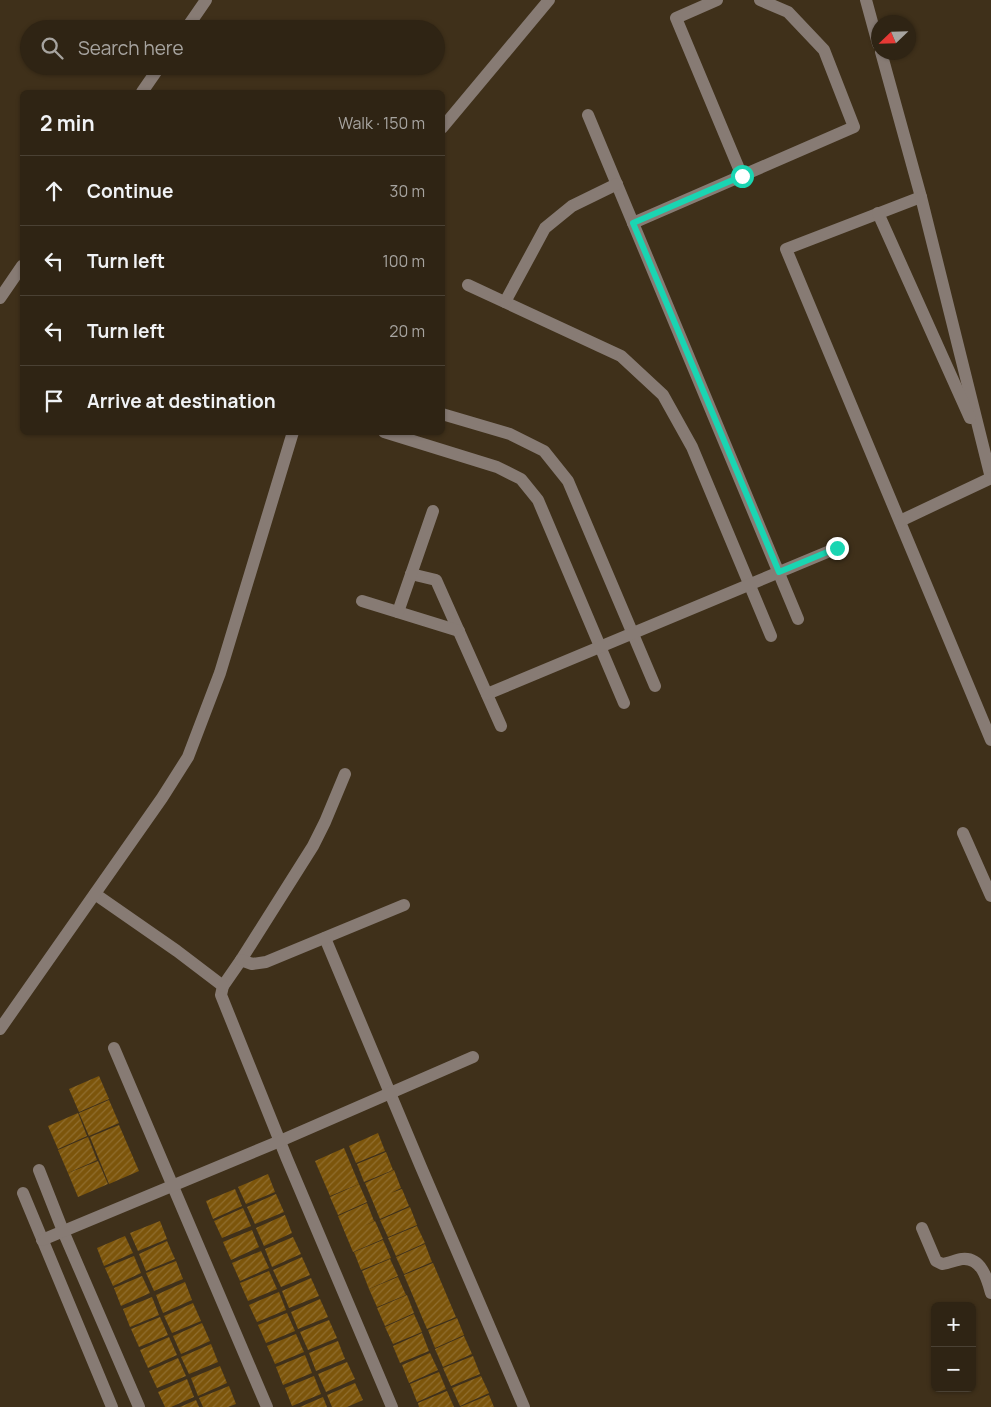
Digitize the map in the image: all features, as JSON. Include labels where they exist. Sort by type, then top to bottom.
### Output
[{"type":"street","points":[[192,20],[206,0]]},
{"type":"street","points":[[445,124],[550,0]]},
{"type":"street","points":[[717,0],[676,18],[742,176]]},
{"type":"street","points":[[633,223],[854,127],[824,50],[788,12],[760,0]]},
{"type":"street","points":[[866,0],[871,18]]},
{"type":"street","points":[[883,60],[987,447],[991,478],[900,521]]},
{"type":"street","points":[[143,90],[154,75]]},
{"type":"street","points":[[588,115],[798,619]]},
{"type":"street","points":[[505,302],[545,228],[572,206],[617,184]]},
{"type":"street","points":[[921,197],[786,249],[991,740]]},
{"type":"street","points":[[878,214],[987,447]]},
{"type":"street","points":[[0,298],[20,269]]},
{"type":"street","points":[[468,285],[621,356],[663,395],[692,447],[771,636]]},
{"type":"street","points":[[445,415],[510,434],[544,451],[568,481],[655,686]]},
{"type":"street","points":[[0,1030],[188,757],[220,673],[292,435]]},
{"type":"street","points":[[394,435],[497,466],[521,479],[538,500],[624,702]]},
{"type":"street","points":[[398,612],[433,511]]},
{"type":"street","points":[[487,694],[837,548]]},
{"type":"street","points":[[411,574],[436,580],[500,726]]},
{"type":"street","points":[[362,601],[459,631]]},
{"type":"street","points":[[345,774],[313,846],[242,960],[223,986],[221,995],[392,1407]]},
{"type":"street","points":[[963,833],[991,896]]},
{"type":"street","points":[[95,894],[177,951],[223,986]]},
{"type":"street","points":[[242,960],[252,964],[266,962],[404,905]]},
{"type":"street","points":[[325,938],[524,1407]]},
{"type":"street","points":[[114,1048],[267,1407]]},
{"type":"street","points":[[42,1240],[280,1141],[473,1057]]},
{"type":"street","points":[[39,1170],[63,1231],[139,1407]]},
{"type":"street","points":[[22,1193],[112,1407]]},
{"type":"street","points":[[922,1228],[936,1261],[942,1264],[962,1259],[972,1259],[981,1267],[991,1293]]},
{"type":"building","points":[[99,1076],[109,1099],[79,1112],[69,1089]]},
{"type":"building","points":[[109,1100],[119,1123],[89,1136],[79,1113]]},
{"type":"building","points":[[78,1113],[87,1136],[58,1149],[48,1126]]},
{"type":"building","points":[[119,1125],[139,1171],[109,1184],[90,1137]]},
{"type":"building","points":[[378,1133],[385,1151],[356,1163],[349,1146]]},
{"type":"building","points":[[88,1137],[97,1160],[68,1173],[58,1150]]},
{"type":"building","points":[[344,1148],[359,1184],[330,1196],[315,1161]]},
{"type":"building","points":[[386,1152],[393,1170],[364,1182],[357,1164]]},
{"type":"building","points":[[98,1161],[108,1184],[78,1197],[68,1173]]},
{"type":"building","points":[[394,1170],[401,1188],[391,1193],[402,1189],[409,1206],[380,1219],[365,1183]]},
{"type":"building","points":[[268,1174],[275,1192],[246,1204],[238,1187]]},
{"type":"building","points":[[359,1184],[367,1202],[338,1215],[330,1197]]},
{"type":"building","points":[[235,1189],[242,1206],[213,1219],[206,1201]]},
{"type":"building","points":[[276,1194],[284,1212],[255,1224],[247,1207]]},
{"type":"building","points":[[367,1203],[374,1221],[364,1226],[375,1221],[383,1239],[353,1252],[338,1216]]},
{"type":"building","points":[[410,1207],[417,1225],[388,1237],[380,1220]]},
{"type":"building","points":[[243,1208],[251,1226],[222,1238],[214,1221]]},
{"type":"building","points":[[285,1215],[292,1233],[264,1246],[256,1228]]},
{"type":"building","points":[[160,1221],[167,1239],[138,1251],[130,1233]]},
{"type":"building","points":[[417,1226],[425,1243],[396,1256],[388,1238]]},
{"type":"building","points":[[252,1230],[259,1247],[231,1260],[223,1242]]},
{"type":"building","points":[[125,1236],[133,1253],[104,1266],[97,1248]]},
{"type":"building","points":[[293,1237],[301,1254],[272,1267],[265,1249]]},
{"type":"building","points":[[383,1240],[391,1258],[361,1270],[354,1252]]},
{"type":"building","points":[[167,1241],[175,1259],[146,1271],[139,1254]]},
{"type":"building","points":[[425,1244],[432,1262],[404,1274],[396,1257]]},
{"type":"building","points":[[261,1251],[269,1268],[240,1281],[232,1263]]},
{"type":"building","points":[[134,1256],[141,1273],[113,1286],[105,1268]]},
{"type":"building","points":[[302,1257],[310,1275],[281,1287],[273,1270]]},
{"type":"building","points":[[390,1259],[398,1276],[369,1289],[362,1271]]},
{"type":"building","points":[[176,1261],[183,1279],[154,1291],[146,1273]]},
{"type":"building","points":[[433,1263],[456,1317],[427,1329],[404,1275]]},
{"type":"building","points":[[269,1271],[277,1289],[248,1301],[240,1283]]},
{"type":"building","points":[[142,1276],[150,1293],[121,1306],[114,1288]]},
{"type":"building","points":[[398,1277],[406,1295],[377,1307],[369,1289]]},
{"type":"building","points":[[311,1278],[319,1296],[289,1308],[282,1291]]},
{"type":"building","points":[[185,1282],[192,1300],[163,1313],[156,1295]]},
{"type":"building","points":[[279,1292],[286,1310],[257,1322],[249,1305]]},
{"type":"building","points":[[407,1295],[414,1313],[385,1326],[377,1308]]},
{"type":"building","points":[[152,1297],[159,1315],[130,1327],[123,1309]]},
{"type":"building","points":[[320,1299],[328,1317],[298,1329],[291,1312]]},
{"type":"building","points":[[193,1303],[201,1321],[172,1333],[164,1316]]},
{"type":"building","points":[[287,1313],[295,1331],[266,1343],[258,1325]]},
{"type":"building","points":[[414,1314],[422,1332],[393,1344],[385,1327]]},
{"type":"building","points":[[160,1317],[168,1335],[139,1347],[131,1329]]},
{"type":"building","points":[[457,1318],[464,1335],[435,1348],[428,1330]]},
{"type":"building","points":[[329,1320],[337,1338],[308,1350],[300,1332]]},
{"type":"building","points":[[202,1323],[210,1341],[181,1354],[173,1336]]},
{"type":"building","points":[[422,1333],[429,1351],[400,1363],[393,1346]]},
{"type":"building","points":[[296,1334],[304,1352],[275,1364],[267,1346]]},
{"type":"building","points":[[464,1336],[472,1354],[443,1367],[435,1349]]},
{"type":"building","points":[[169,1337],[177,1355],[148,1368],[140,1350]]},
{"type":"building","points":[[338,1341],[345,1359],[316,1371],[309,1353]]},
{"type":"building","points":[[211,1344],[218,1362],[189,1374],[181,1357]]},
{"type":"building","points":[[430,1353],[438,1370],[409,1383],[402,1365]]},
{"type":"building","points":[[305,1355],[312,1373],[283,1385],[276,1367]]},
{"type":"building","points":[[473,1356],[480,1374],[451,1386],[443,1368]]},
{"type":"building","points":[[178,1358],[186,1376],[157,1388],[149,1371]]},
{"type":"building","points":[[347,1362],[355,1379],[326,1392],[318,1374]]},
{"type":"building","points":[[220,1366],[227,1383],[198,1396],[191,1378]]},
{"type":"building","points":[[439,1372],[446,1389],[417,1402],[410,1384]]},
{"type":"building","points":[[314,1376],[321,1394],[292,1406],[285,1388]]},
{"type":"building","points":[[481,1376],[489,1393],[460,1406],[452,1388]]},
{"type":"building","points":[[187,1379],[194,1397],[171,1407],[165,1407],[158,1392]]},
{"type":"building","points":[[355,1383],[363,1400],[347,1407],[332,1407],[327,1395]]},
{"type":"building","points":[[229,1386],[236,1404],[228,1407],[203,1407],[199,1398]]},
{"type":"building","points":[[447,1391],[454,1407],[419,1407],[418,1403]]},
{"type":"building","points":[[489,1395],[494,1407],[460,1407]]},
{"type":"building","points":[[323,1397],[327,1407],[300,1407]]},
{"type":"building","points":[[196,1400],[199,1407],[180,1407]]},
{"type":"route","points":[[742,176],[633,223],[779,572],[837,548]]}]
